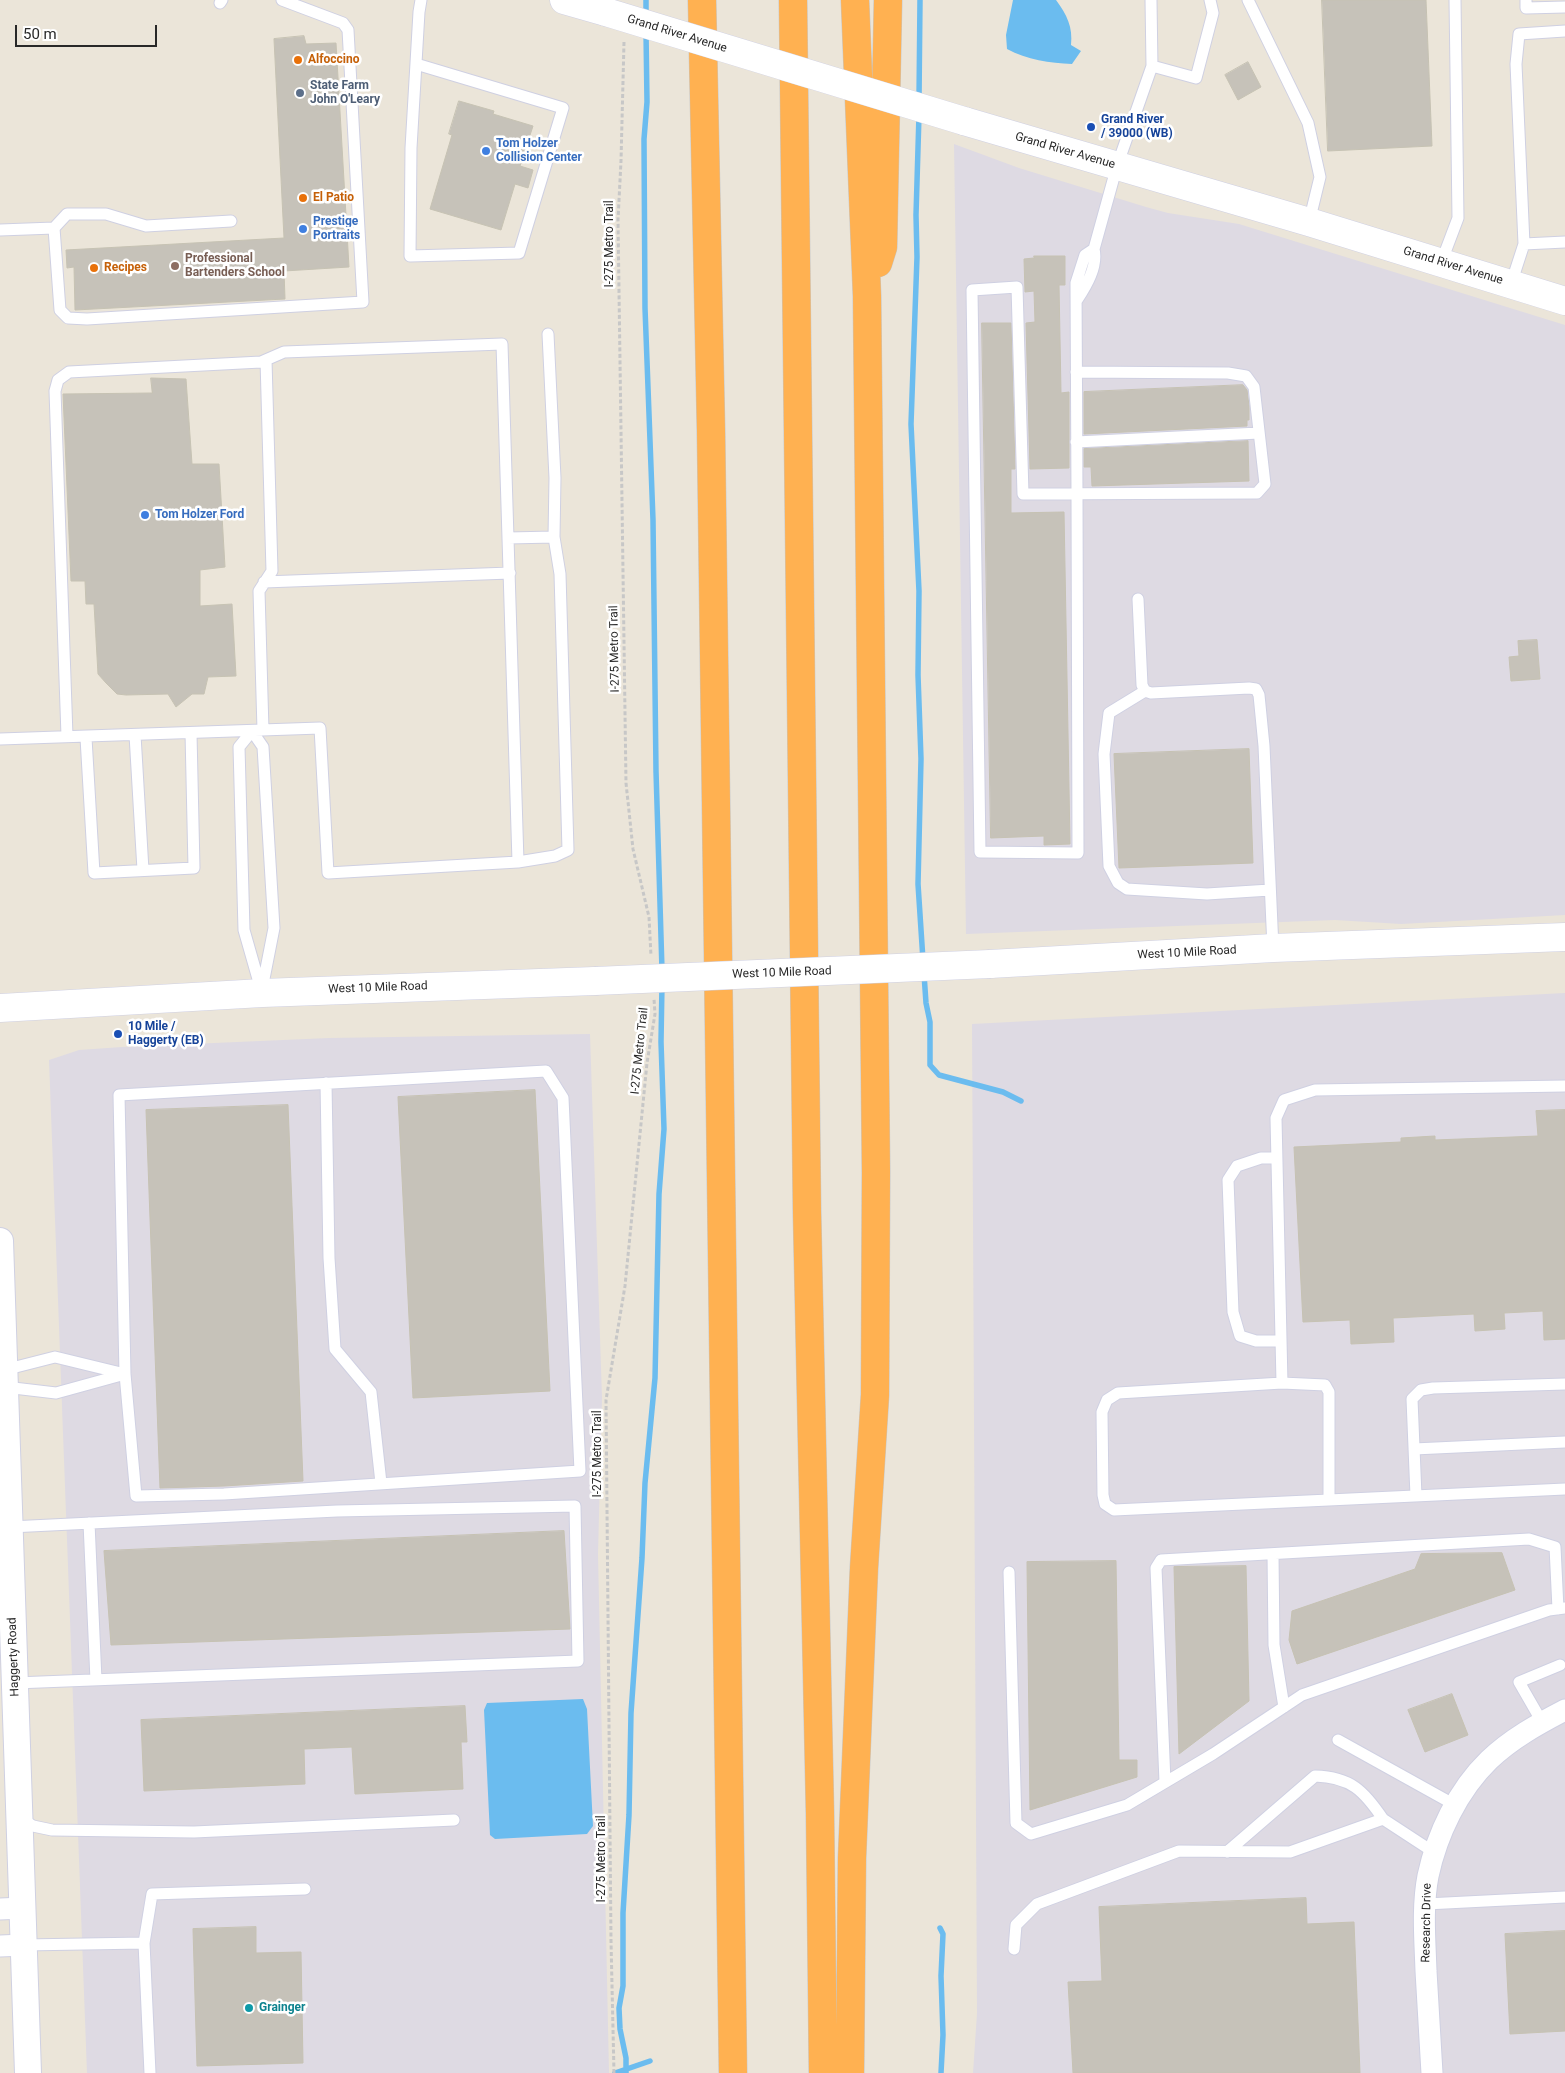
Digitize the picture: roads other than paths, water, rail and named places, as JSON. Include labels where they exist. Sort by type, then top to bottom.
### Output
[{"type":"highway","points":[[702,0],[711,430],[733,2073]]},
{"type":"highway","points":[[793,0],[807,1212],[820,1814],[823,2073]]},
{"type":"highway","points":[[850,2073],[852,1858],[864,1568],[875,1385],[876,1172],[867,296],[855,0]]},
{"type":"highway","points":[[867,296],[883,247],[888,0]]},
{"type":"main road","name":"Grand River Avenue","points":[[564,0],[964,122],[1309,222],[1565,301]]},
{"type":"main road","name":"West 10 Mile Road","points":[[0,1008],[262,992],[595,981],[990,964],[1273,948],[1565,937]]},
{"type":"street","name":"Haggerty Road","points":[[0,1241],[20,1818],[11,1908],[12,1945],[28,2073]]},
{"type":"street","name":"Research Drive","points":[[1432,2073],[1425,1940],[1426,1904],[1428,1876],[1446,1822],[1471,1781],[1489,1760],[1510,1742],[1565,1710]]},
{"type":"lane","points":[[54,228],[60,310],[68,318],[87,319],[363,302],[348,30],[343,22],[282,0]]},
{"type":"lane","points":[[416,64],[563,108],[519,253],[410,256],[411,148],[416,64],[421,0]]},
{"type":"lane","points":[[1076,372],[1228,373],[1246,376],[1254,386],[1264,484],[1258,493],[1077,495],[1023,494],[1017,287],[972,290],[980,852],[1078,853],[1077,495],[1076,442],[1076,372],[1077,300],[1076,283],[1085,255],[1094,249],[1117,166],[1152,66],[1150,0]]},
{"type":"lane","points":[[1152,66],[1196,78],[1213,13],[1210,0]]},
{"type":"lane","points":[[1248,0],[1308,123],[1320,177],[1309,222]]},
{"type":"lane","points":[[1441,263],[1458,218],[1455,0]]},
{"type":"lane","points":[[1526,0],[1526,8],[1565,7]]},
{"type":"lane","points":[[1510,284],[1524,244],[1516,64],[1519,34],[1565,31]]},
{"type":"lane","points":[[0,230],[54,228],[67,214],[106,214],[146,226],[231,221]]},
{"type":"lane","points":[[1524,244],[1565,242]]},
{"type":"lane","points":[[0,739],[67,736],[86,738],[320,728],[328,873],[518,862],[555,856],[568,850],[560,574],[554,536],[555,478],[548,334]]},
{"type":"lane","points":[[67,736],[55,391],[58,380],[69,372],[261,362],[284,352],[502,344],[518,862]]},
{"type":"lane","points":[[262,992],[274,928],[263,747],[257,730],[259,591],[272,571],[266,360]]},
{"type":"lane","points":[[1076,442],[1259,432]]},
{"type":"lane","points":[[508,538],[554,536]]},
{"type":"lane","points":[[264,582],[510,573]]},
{"type":"lane","points":[[1138,599],[1142,685],[1145,691],[1151,693],[1256,689],[1259,695],[1264,746],[1273,948]]},
{"type":"lane","points":[[1145,691],[1109,712],[1104,754],[1109,866],[1118,883],[1127,890],[1207,894],[1270,890]]},
{"type":"lane","points":[[257,730],[239,747],[244,930],[262,992]]},
{"type":"lane","points":[[86,738],[94,873],[194,868],[191,733]]},
{"type":"lane","points":[[135,735],[143,870]]},
{"type":"lane","points":[[546,1072],[563,1098],[580,1471],[224,1494],[136,1496],[125,1374],[119,1095],[546,1072]]},
{"type":"lane","points":[[326,1083],[328,1258],[335,1349],[370,1392],[381,1483]]},
{"type":"lane","points":[[1282,1384],[1276,1118],[1284,1100],[1315,1090],[1565,1086]]},
{"type":"lane","points":[[1276,1158],[1261,1158],[1237,1166],[1228,1180],[1233,1312],[1240,1336],[1256,1341],[1281,1341]]},
{"type":"lane","points":[[5,1378],[55,1357],[125,1374]]},
{"type":"lane","points":[[5,1378],[56,1393],[125,1374]]},
{"type":"lane","points":[[1329,1500],[1329,1392],[1325,1385],[1282,1384],[1118,1393],[1107,1400],[1102,1412],[1103,1495],[1105,1504],[1114,1510],[1416,1496],[1565,1489]]},
{"type":"lane","points":[[1416,1496],[1412,1399],[1421,1390],[1565,1384]]},
{"type":"lane","points":[[1414,1449],[1565,1442]]},
{"type":"lane","points":[[10,1528],[337,1511],[575,1506],[578,1661],[15,1683]]},
{"type":"lane","points":[[89,1523],[96,1680]]},
{"type":"lane","points":[[1009,1572],[1016,1823],[1031,1834],[1127,1805],[1213,1754],[1302,1695],[1549,1610],[1562,1608],[1555,1547],[1529,1540],[1161,1560],[1156,1568],[1165,1782]]},
{"type":"lane","points":[[1273,1554],[1274,1645],[1284,1707]]},
{"type":"lane","points":[[1542,1722],[1520,1682],[1560,1665]]},
{"type":"lane","points":[[1338,1740],[1455,1805]]},
{"type":"lane","points":[[1227,1852],[1315,1776],[1330,1776],[1348,1782],[1368,1797],[1383,1819],[1435,1853]]},
{"type":"lane","points":[[20,1818],[33,1826],[52,1830],[194,1832],[454,1820]]},
{"type":"lane","points":[[1014,1949],[1016,1925],[1037,1904],[1179,1851],[1290,1852],[1383,1819]]},
{"type":"lane","points":[[150,2073],[144,1944],[152,1894],[305,1889]]},
{"type":"lane","points":[[1426,1904],[1565,1897]]},
{"type":"lane","points":[[12,1945],[144,1944]]},
{"type":"water","points":[[1013,0],[1056,0],[1068,21],[1071,32],[1071,45],[1081,51],[1072,64],[1039,60],[1022,56],[1007,49],[1006,35]]},
{"type":"water","points":[[583,1699],[587,1709],[593,1826],[587,1834],[495,1839],[490,1835],[484,1710],[487,1703]]},
{"type":"waterway","points":[[646,0],[646,15]]},
{"type":"waterway","points":[[919,100],[920,0]]},
{"type":"waterway","points":[[646,32],[647,102],[644,139],[645,308],[653,520],[656,771],[662,970]]},
{"type":"waterway","points":[[919,115],[916,215],[917,257],[911,424],[919,591],[918,675],[921,759],[918,884],[923,960]]},
{"type":"waterway","points":[[924,974],[926,1003],[930,1022],[930,1065],[939,1075],[1003,1092],[1021,1101]]},
{"type":"waterway","points":[[626,2073],[626,2058],[620,2029],[619,2008],[623,1986],[623,1913],[629,1815],[631,1713],[642,1558],[645,1483],[655,1378],[659,1194],[664,1129],[661,1042],[662,984]]},
{"type":"waterway","points":[[940,1928],[943,1934],[941,2073]]},
{"type":"waterway","points":[[615,2073],[650,2061]]},
{"type":"place","name":"Alfoccino","points":[[298,60]]},
{"type":"place","name":"State Farm John O'Leary","points":[[300,93]]},
{"type":"place","name":"Grand River / 39000 (WB)","points":[[1091,127]]},
{"type":"place","name":"Tom Holzer Collision Center","points":[[486,151]]},
{"type":"place","name":"El Patio","points":[[303,198]]},
{"type":"place","name":"Prestige Portraits","points":[[303,229]]},
{"type":"place","name":"Professional Bartenders School","points":[[175,266]]},
{"type":"place","name":"Recipes","points":[[94,268]]},
{"type":"place","name":"Tom Holzer Ford","points":[[145,515]]},
{"type":"place","name":"10 Mile / Haggerty (EB)","points":[[118,1034]]},
{"type":"place","name":"Grainger","points":[[249,2008]]}]
